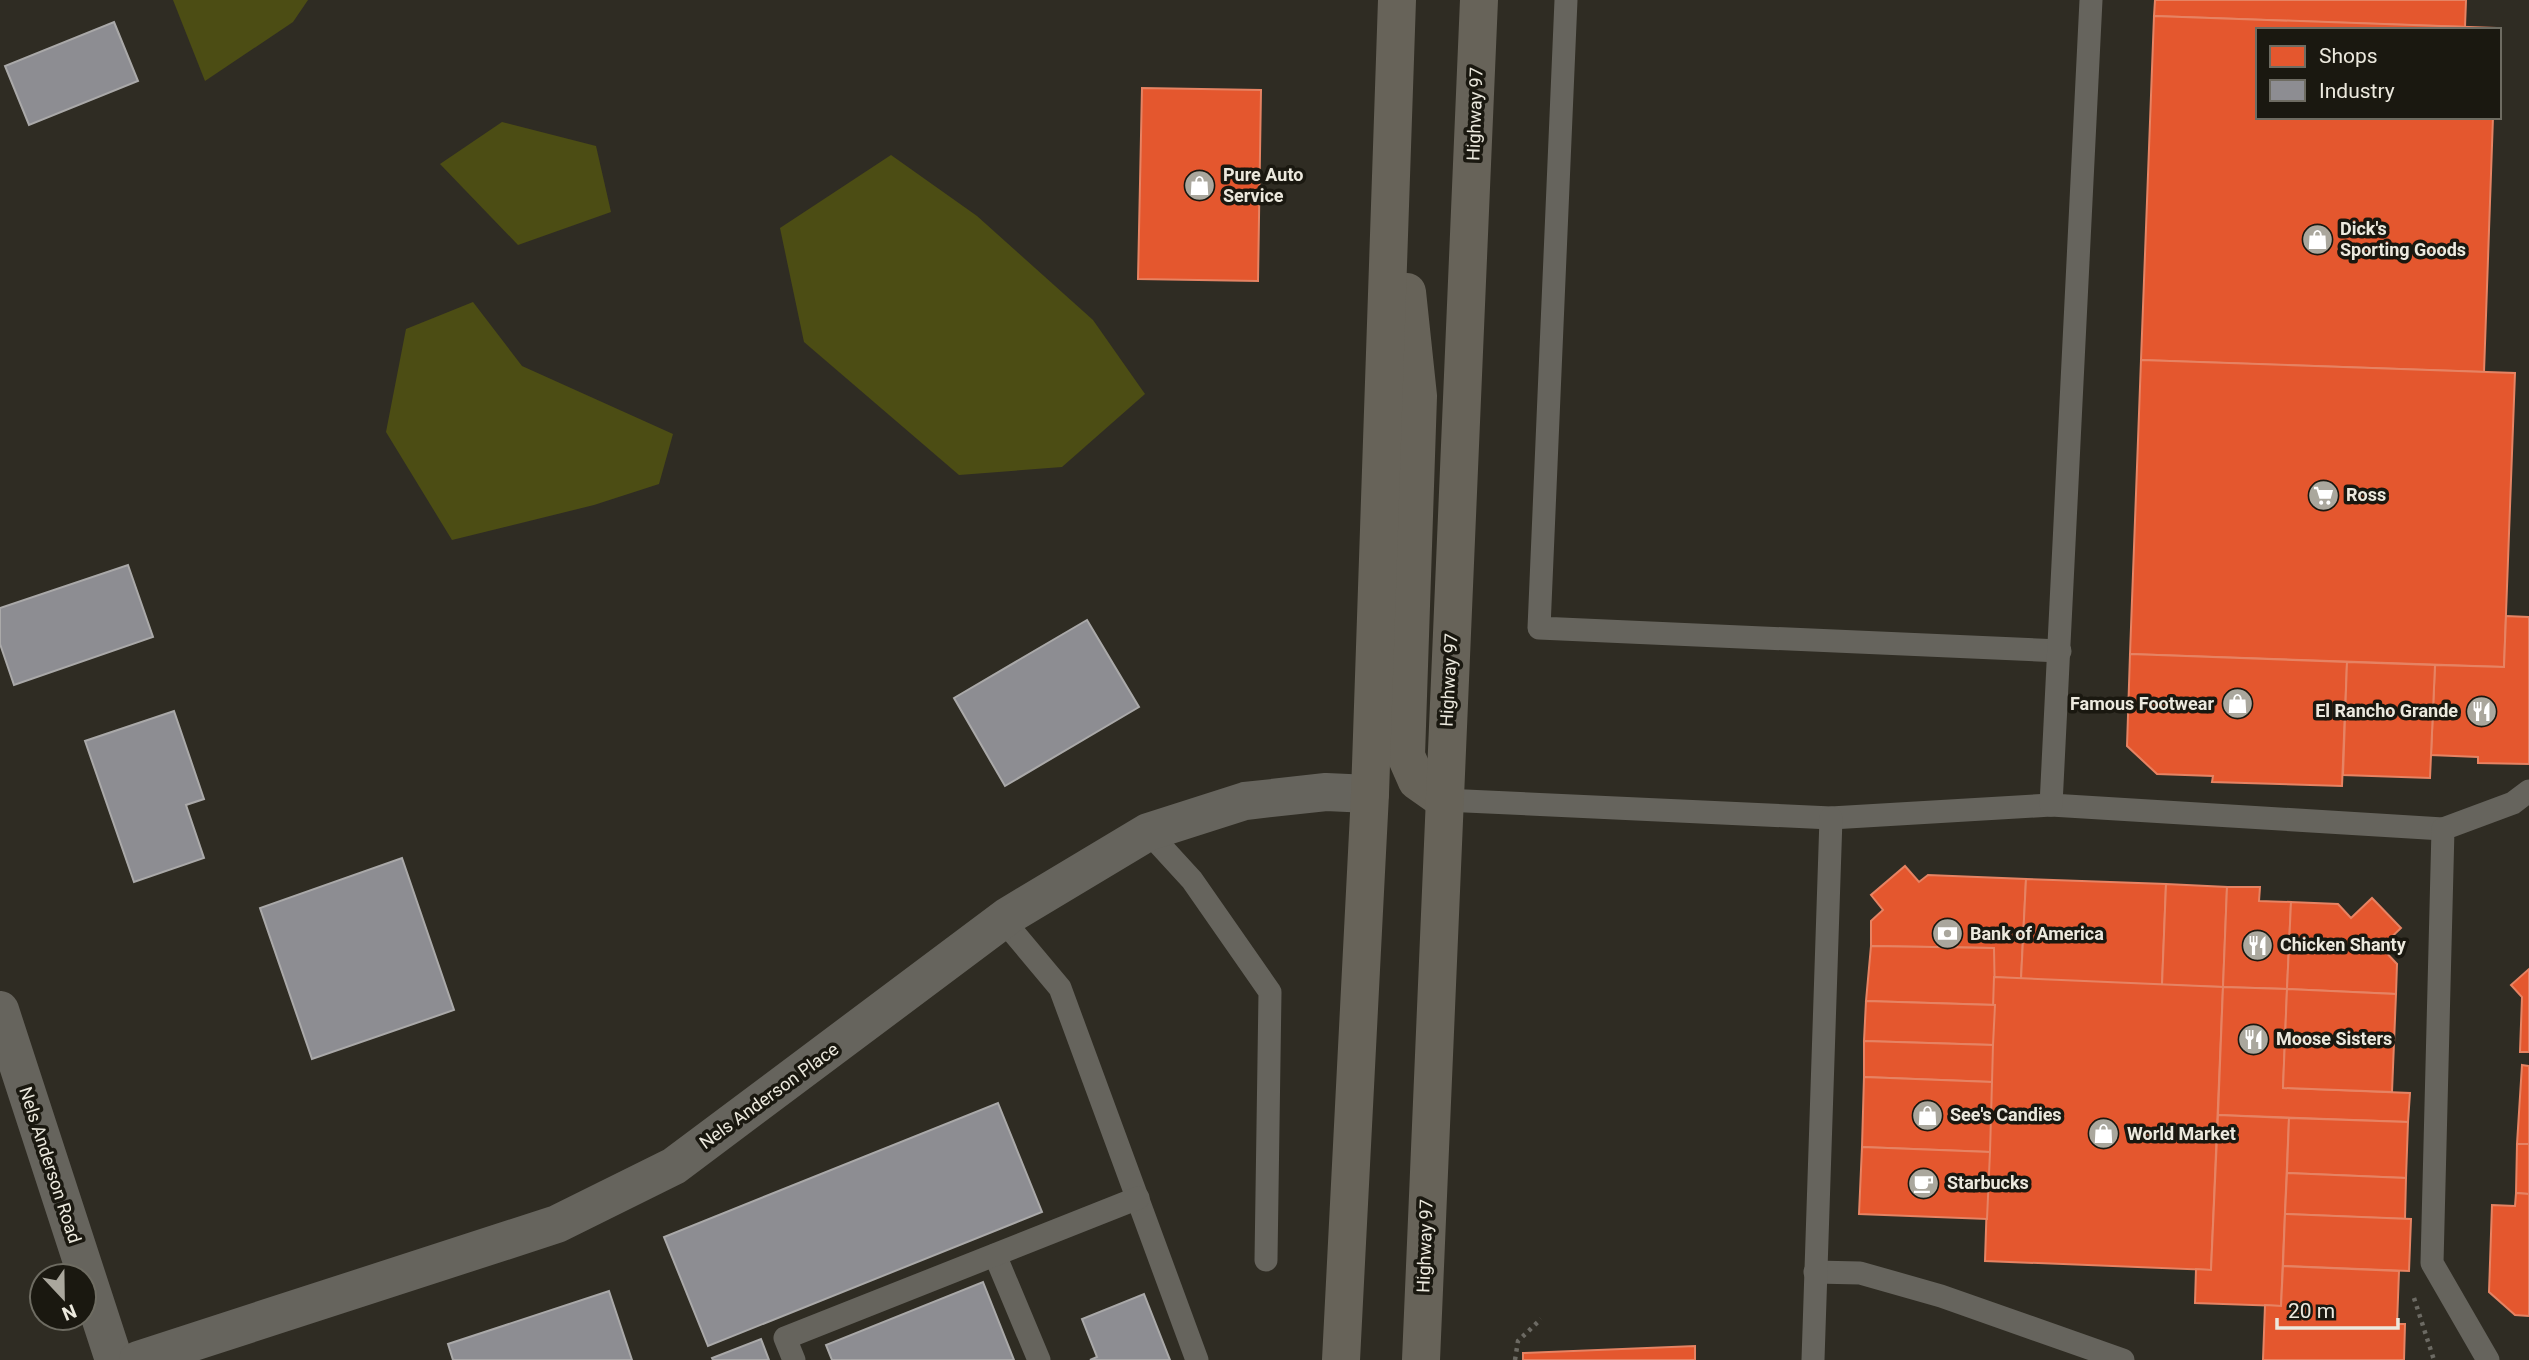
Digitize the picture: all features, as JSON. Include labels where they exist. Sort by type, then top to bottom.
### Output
[{"type":"main road","points":[[1341,1360],[1370,794],[1397,0]]},
{"type":"main road","name":"Highway 97","points":[[1421,1360],[1479,0]]},
{"type":"main road","points":[[1393,147],[1418,396],[1406,756],[1417,781],[1444,800]]},
{"type":"street","name":"Nels Anderson Place","points":[[138,1360],[557,1224],[662,1172],[793,1079],[1003,920],[1148,832],[1245,802],[1326,792],[1370,794]]},
{"type":"street","name":"Nels Anderson Road","points":[[0,1010],[114,1360]]},
{"type":"lane","points":[[1566,0],[1539,628],[2060,651]]},
{"type":"lane","points":[[2051,805],[2091,0]]},
{"type":"lane","points":[[1444,800],[1831,818],[2051,805],[2443,829],[2513,803],[2529,791]]},
{"type":"lane","points":[[1813,1360],[1831,818]]},
{"type":"lane","points":[[2443,829],[2432,1263],[2488,1360]]},
{"type":"lane","points":[[1148,832],[1192,880],[1270,992],[1266,1260]]},
{"type":"lane","points":[[1003,920],[1060,988],[1197,1360]]},
{"type":"lane","points":[[794,1360],[785,1338],[1138,1198]]},
{"type":"lane","points":[[995,1255],[1039,1360]]},
{"type":"lane","points":[[1815,1272],[1860,1273],[1927,1292],[2123,1360]]},
{"type":"path","points":[[1515,1360],[1518,1341],[1541,1319]]},
{"type":"shaded area","points":[[173,0],[308,0],[293,22],[205,81]]},
{"type":"shaded area","points":[[502,122],[596,146],[611,212],[518,245],[440,164]]},
{"type":"shaded area","points":[[891,155],[977,216],[1093,320],[1145,394],[1062,467],[959,475],[804,342],[780,228]]},
{"type":"shaded area","points":[[473,302],[522,366],[673,434],[659,484],[594,505],[452,540],[386,432],[406,329]]},
{"type":"building: Shops","points":[[2155,0],[2466,0],[2465,27],[2154,16]]},
{"type":"building: Shops","name":"Dick's Sporting Goods","points":[[2154,16],[2497,28],[2256,28],[2256,119],[2493,119],[2484,372],[2141,360]]},
{"type":"building: Shops","name":"Pure Auto Service","points":[[1142,88],[1261,90],[1258,281],[1138,279]]},
{"type":"building: Shops","name":"Ross","points":[[2141,360],[2515,373],[2504,667],[2130,654]]},
{"type":"building: Shops","name":"El Rancho Grande","points":[[2506,616],[2529,617],[2529,764],[2478,763],[2478,757],[2431,755],[2435,665],[2504,667]]},
{"type":"building: Shops","name":"Famous Footwear","points":[[2130,654],[2347,662],[2342,786],[2212,782],[2213,776],[2157,774],[2127,746]]},
{"type":"building: Shops","points":[[2347,662],[2435,665],[2430,778],[2343,775]]},
{"type":"building: Shops","name":"Bank of America","points":[[1905,866],[1919,882],[1928,875],[2026,879],[2021,979],[1994,977],[1994,948],[1871,946],[1871,921],[1883,910],[1871,895]]},
{"type":"building: Shops","points":[[2026,879],[2166,884],[2162,985],[2021,979]]},
{"type":"building: Shops","points":[[2166,884],[2227,887],[2223,987],[2162,985]]},
{"type":"building: Shops","name":"Chicken Shanty","points":[[2227,887],[2260,887],[2259,901],[2291,902],[2287,989],[2223,987]]},
{"type":"building: Shops","points":[[2372,898],[2401,928],[2381,947],[2397,964],[2396,994],[2287,989],[2291,902],[2338,904],[2351,918]]},
{"type":"building: Shops","points":[[1871,946],[1994,948],[1995,1005],[1866,1001]]},
{"type":"building: Shops","points":[[2529,969],[2529,1052],[2520,1052],[2522,997],[2511,985]]},
{"type":"building: Shops","name":"World Market","points":[[1994,977],[2223,987],[2211,1270],[1985,1261]]},
{"type":"building: Shops","name":"Moose Sisters","points":[[2223,987],[2287,989],[2283,1088],[2410,1093],[2408,1122],[2218,1115]]},
{"type":"building: Shops","points":[[2287,989],[2396,994],[2392,1092],[2283,1088]]},
{"type":"building: Shops","points":[[1866,1001],[1995,1005],[1993,1045],[1864,1041]]},
{"type":"building: Shops","points":[[1864,1041],[1993,1045],[1992,1082],[1864,1077]]},
{"type":"building: Shops","points":[[2522,1065],[2529,1066],[2529,1144],[2517,1144]]},
{"type":"building: Shops","name":"See's Candies","points":[[1864,1077],[1992,1082],[1990,1152],[1862,1147]]},
{"type":"building: Shops","points":[[2218,1115],[2289,1118],[2281,1306],[2195,1303],[2196,1269],[2211,1270]]},
{"type":"building: Shops","points":[[2289,1118],[2408,1122],[2406,1178],[2287,1173]]},
{"type":"building: Shops","points":[[2517,1144],[2529,1144],[2529,1194],[2516,1193]]},
{"type":"building: Shops","name":"Starbucks","points":[[1862,1147],[1990,1152],[1987,1219],[1859,1214]]},
{"type":"building: Shops","points":[[2287,1173],[2406,1178],[2405,1219],[2285,1214]]},
{"type":"building: Shops","points":[[2516,1193],[2529,1194],[2529,1316],[2515,1315],[2489,1292],[2492,1205],[2515,1206]]},
{"type":"building: Shops","points":[[2285,1214],[2411,1219],[2409,1271],[2283,1266]]},
{"type":"building: Shops","points":[[2283,1266],[2399,1271],[2397,1324],[2405,1324],[2404,1360],[2263,1360],[2265,1305],[2281,1306]]},
{"type":"building: Shops","points":[[1695,1346],[1695,1360],[1523,1360],[1523,1353]]},
{"type":"building: Industry","points":[[114,22],[138,81],[29,125],[5,66]]},
{"type":"building: Industry","points":[[128,565],[153,637],[14,685],[0,644],[0,608]]},
{"type":"building: Industry","points":[[1087,620],[1139,707],[1005,786],[954,698]]},
{"type":"building: Industry","points":[[174,711],[204,799],[186,805],[204,858],[134,882],[85,741]]},
{"type":"building: Industry","points":[[402,858],[454,1010],[312,1059],[260,908]]},
{"type":"building: Industry","points":[[998,1103],[1042,1212],[708,1346],[664,1237]]},
{"type":"building: Industry","points":[[983,1282],[1014,1360],[832,1360],[826,1345]]},
{"type":"building: Industry","points":[[609,1291],[632,1360],[453,1360],[448,1344]]},
{"type":"building: Industry","points":[[1144,1294],[1170,1360],[1090,1360],[1097,1357],[1082,1319]]},
{"type":"building: Industry","points":[[761,1339],[769,1360],[712,1358]]},
{"type":"place","name":"Pure Auto Service","points":[[1200,185]]},
{"type":"place","name":"Dick's Sporting Goods","points":[[2317,239]]},
{"type":"place","name":"Ross","points":[[2323,495]]},
{"type":"place","name":"Famous Footwear","points":[[2237,704]]},
{"type":"place","name":"El Rancho Grande","points":[[2481,711]]},
{"type":"place","name":"Bank of America","points":[[1947,934]]},
{"type":"place","name":"Chicken Shanty","points":[[2257,945]]},
{"type":"place","name":"Moose Sisters","points":[[2253,1039]]},
{"type":"place","name":"See's Candies","points":[[1927,1115]]},
{"type":"place","name":"World Market","points":[[2104,1134]]},
{"type":"place","name":"Starbucks","points":[[1924,1183]]}]
